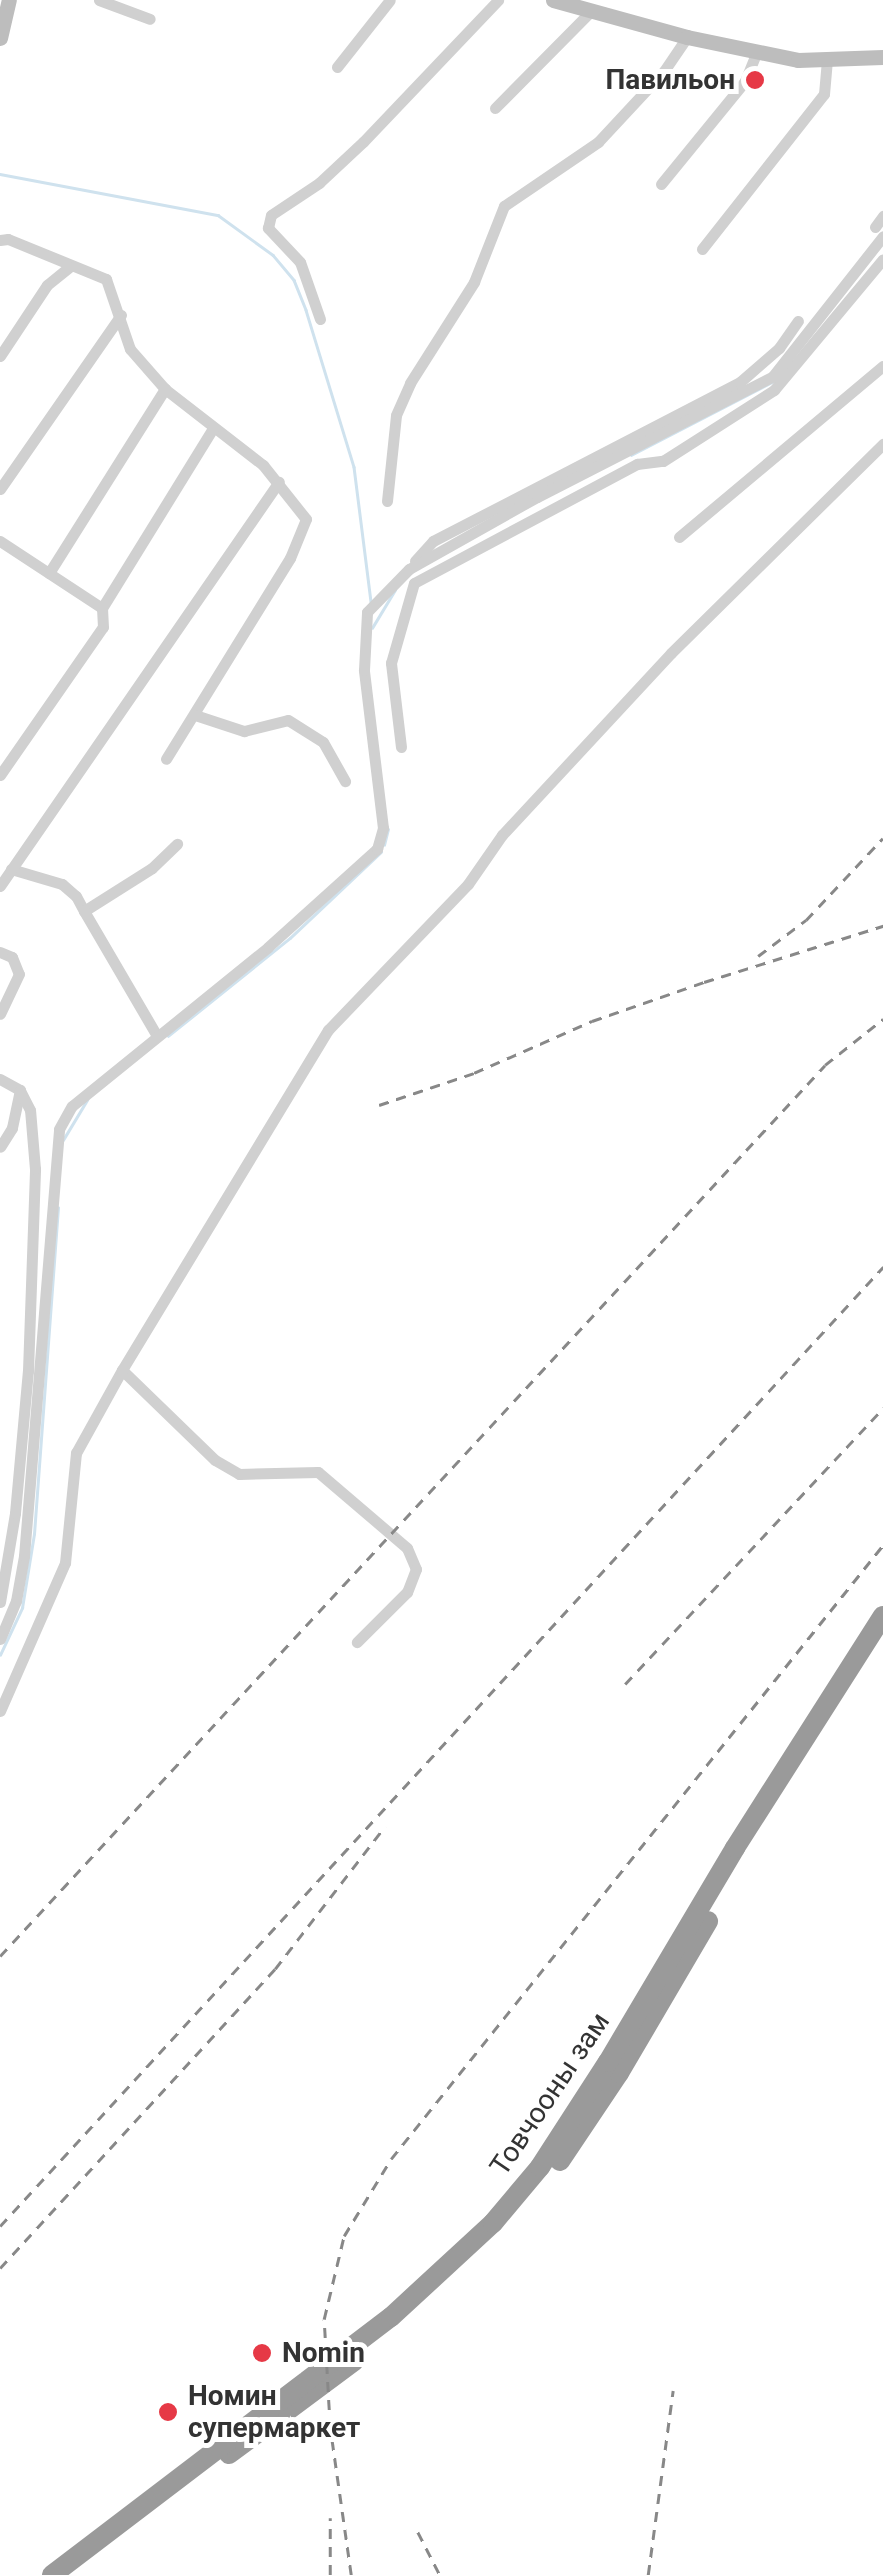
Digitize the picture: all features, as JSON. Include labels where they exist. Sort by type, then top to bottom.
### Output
[{"type":"highway","name":"Товчооны зам","points":[[52,2575],[390,2317],[492,2223],[540,2167],[608,2062],[735,1848],[883,1616]]},
{"type":"highway","name":"Товчооны зам","points":[[74,2575],[399,2327],[502,2232],[551,2175],[619,2073],[746,1855],[883,1638]]},
{"type":"main road","points":[[0,38],[10,0]]},
{"type":"main road","points":[[553,0],[757,52],[826,60],[883,58]]},
{"type":"street","points":[[98,0],[150,20]]},
{"type":"street","points":[[336,67],[390,0]]},
{"type":"street","points":[[320,319],[300,262],[268,228],[270,216],[319,183],[363,142],[498,0]]},
{"type":"street","points":[[495,108],[591,11]]},
{"type":"street","points":[[387,501],[396,415],[410,383],[474,282],[504,206],[598,142],[664,71],[687,37]]},
{"type":"street","points":[[661,184],[745,81],[757,52]]},
{"type":"street","points":[[702,249],[824,94],[826,60]]},
{"type":"street","points":[[0,1639],[16,1601],[24,1556],[59,1129],[72,1106],[268,947],[381,840],[364,670],[367,612],[389,584],[409,569],[537,497],[774,376],[880,226]]},
{"type":"street","points":[[0,240],[8,239],[106,279],[130,348],[166,389],[263,464],[306,519],[290,558],[166,759]]},
{"type":"street","points":[[401,747],[391,663],[414,584],[637,464],[662,461],[774,390],[883,259]]},
{"type":"street","points":[[0,356],[47,285],[69,267]]},
{"type":"street","points":[[0,489],[121,315]]},
{"type":"street","points":[[409,569],[433,541],[740,382],[778,348],[798,321]]},
{"type":"street","points":[[679,537],[883,366]]},
{"type":"street","points":[[49,574],[166,389]]},
{"type":"street","points":[[0,775],[103,626],[102,608],[213,428]]},
{"type":"street","points":[[0,1712],[65,1563],[76,1453],[328,1030],[468,884],[502,835],[671,652],[883,444]]},
{"type":"street","points":[[0,886],[278,482]]},
{"type":"street","points":[[0,541],[102,608]]},
{"type":"street","points":[[195,715],[244,731],[288,720],[323,742],[345,781]]},
{"type":"street","points":[[84,910],[152,868],[177,844]]},
{"type":"street","points":[[11,869],[62,884],[76,896],[156,1034]]},
{"type":"street","points":[[0,952],[12,957],[19,974],[0,1014]]},
{"type":"street","points":[[0,1079],[20,1090],[30,1110],[35,1169],[28,1370],[15,1514],[0,1602]]},
{"type":"street","points":[[0,1147],[12,1128],[20,1090]]},
{"type":"street","points":[[122,1370],[215,1460],[238,1474],[318,1472],[407,1548],[416,1569],[407,1592],[356,1642]]},
{"type":"waterway","points":[[0,174],[218,215],[273,255],[294,280],[306,310],[354,467],[371,602]]},
{"type":"waterway","points":[[631,455],[774,381]]},
{"type":"waterway","points":[[372,628],[395,590]]},
{"type":"waterway","points":[[384,845],[388,829]]},
{"type":"waterway","points":[[168,1036],[290,938],[381,852]]},
{"type":"waterway","points":[[63,1140],[87,1100]]},
{"type":"waterway","points":[[0,1655],[22,1608],[34,1534],[58,1208]]},
{"type":"railway","points":[[758,956],[806,920],[883,838]]},
{"type":"railway","points":[[379,1105],[474,1073],[592,1021],[883,926]]},
{"type":"railway","points":[[0,1956],[825,1065],[883,1019]]},
{"type":"railway","points":[[0,2226],[883,1267]]},
{"type":"railway","points":[[625,1684],[883,1408]]},
{"type":"railway","points":[[351,2575],[330,2428],[324,2319],[344,2236],[391,2159],[883,1545]]},
{"type":"railway","points":[[0,2268],[275,1969],[385,1826]]},
{"type":"railway","points":[[648,2575],[673,2391]]},
{"type":"railway","points":[[330,2518],[330,2575]]},
{"type":"railway","points":[[418,2532],[440,2575]]},
{"type":"place","name":"Павильон","points":[[755,80]]},
{"type":"place","name":"Nomin","points":[[262,2353]]},
{"type":"place","name":"Номин супермаркет","points":[[168,2412]]}]
